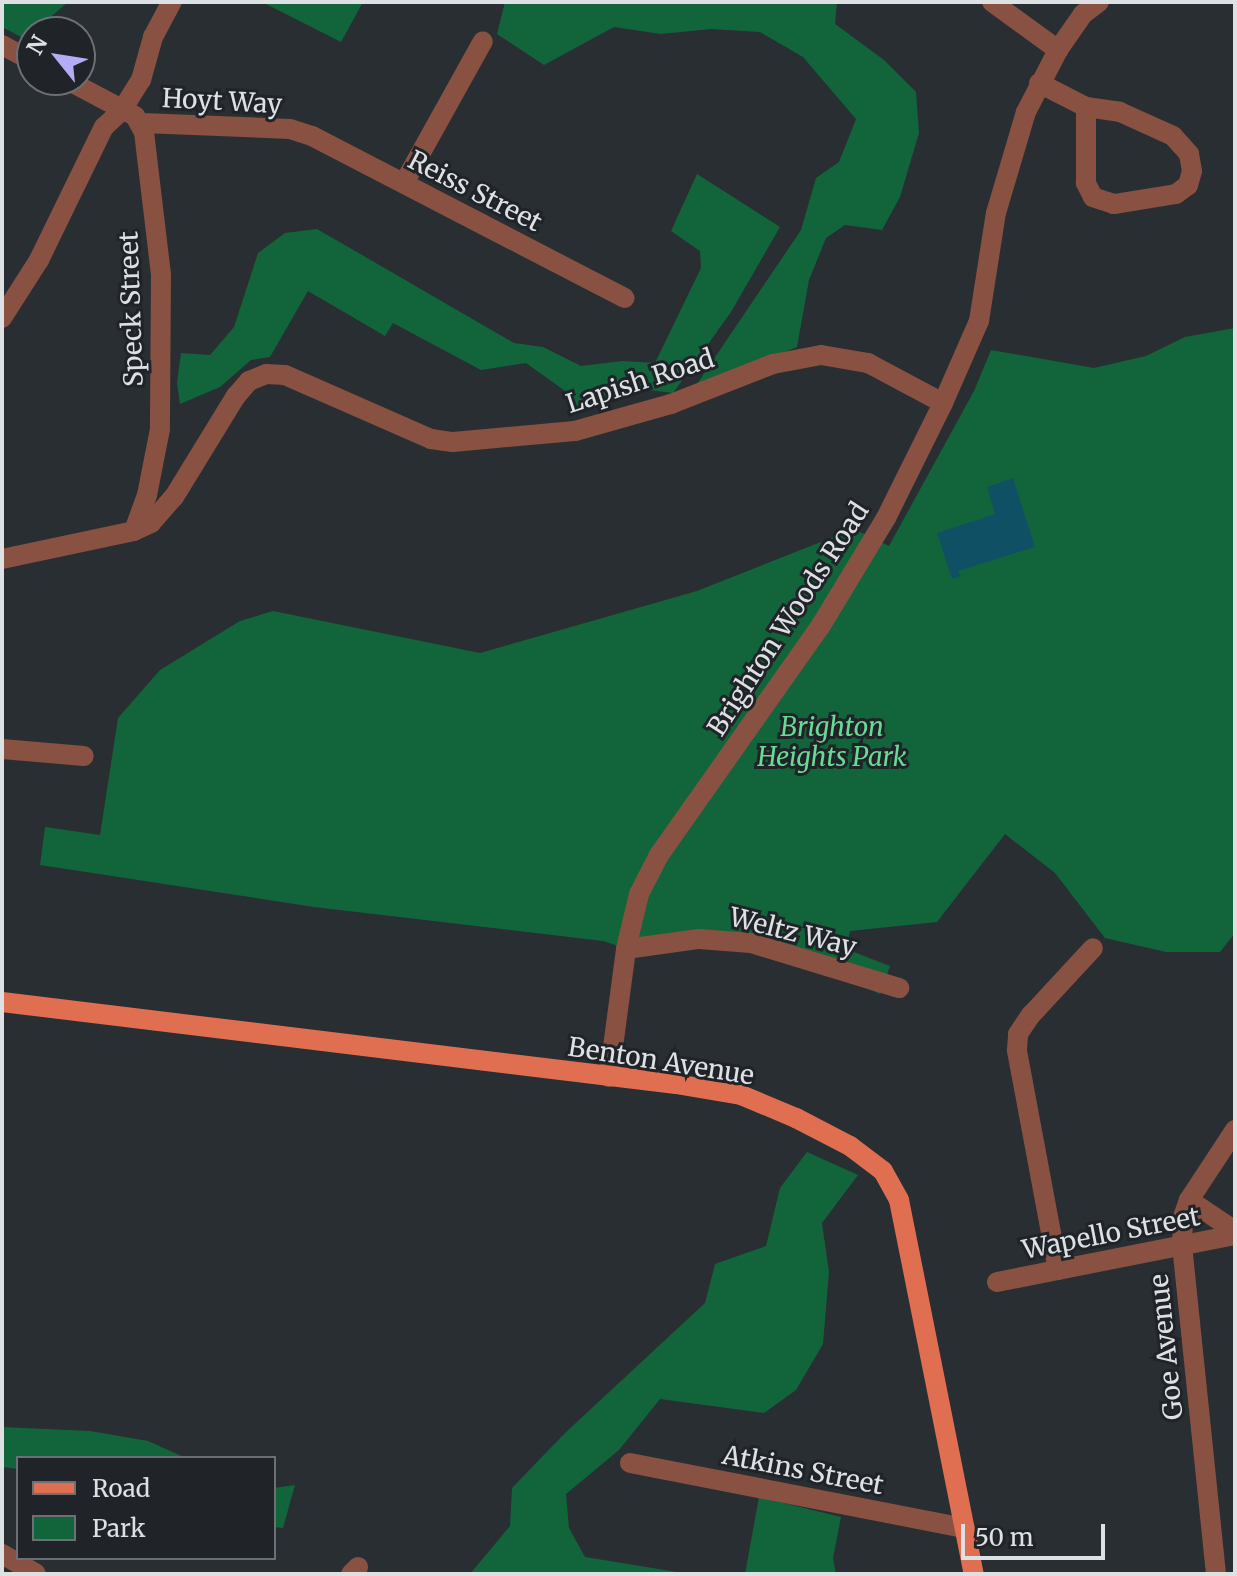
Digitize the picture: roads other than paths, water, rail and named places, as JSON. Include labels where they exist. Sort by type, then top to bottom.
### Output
[{"type":"main road","name":"Benton Avenue","points":[[2,1002],[238,1028],[741,1095],[796,1118],[850,1146],[883,1171],[899,1200],[974,1574]]},
{"type":"street","points":[[2,318],[39,260],[104,127],[122,110],[141,80],[153,37],[172,2]]},
{"type":"street","points":[[992,2],[1058,50]]},
{"type":"street","name":"Brighton Woods Road","points":[[609,1077],[626,949],[639,894],[659,855],[820,627],[886,518],[943,403],[979,321],[996,213],[1026,112],[1058,50],[1083,14],[1099,2]]},
{"type":"street","points":[[404,183],[483,41]]},
{"type":"street","points":[[1039,83],[1086,107],[1120,112],[1173,136],[1189,154],[1192,171],[1188,185],[1176,194],[1114,204],[1093,197],[1086,183],[1086,107]]},
{"type":"street","points":[[96,96],[142,123]]},
{"type":"street","name":"Hoyt Way","points":[[142,123],[300,132]]},
{"type":"street","name":"Speck Street","points":[[134,531],[147,495],[160,429],[161,274],[142,123]]},
{"type":"street","name":"Reiss Street","points":[[300,132],[625,298]]},
{"type":"street","name":"Lapish Road","points":[[2,559],[134,531],[151,523],[166,510],[236,396],[249,381],[266,374],[285,375],[431,439],[453,442],[575,431],[671,404],[773,364],[821,355],[868,363],[943,403]]},
{"type":"street","points":[[2,749],[84,756]]},
{"type":"street","name":"Weltz Way","points":[[626,949],[699,939],[751,943],[899,988]]},
{"type":"street","points":[[1058,1270],[1017,1050],[1018,1034],[1031,1015],[1093,948]]},
{"type":"street","name":"Goe Avenue","points":[[1216,1574],[1182,1246],[1183,1217],[1189,1200],[1235,1130]]},
{"type":"street","name":"Wapello Street","points":[[1189,1200],[1235,1233]]},
{"type":"street","name":"Wapello Street","points":[[997,1282],[1235,1233]]},
{"type":"street","name":"Atkins Street","points":[[630,1463],[965,1528]]},
{"type":"street","points":[[2,1554],[36,1574]]},
{"type":"water","points":[[1013,478],[1035,547],[958,571],[960,576],[952,579],[937,533],[995,514],[987,487]]},
{"type":"park label","name":"Brighton Heights Park","points":[[832,742]]}]
